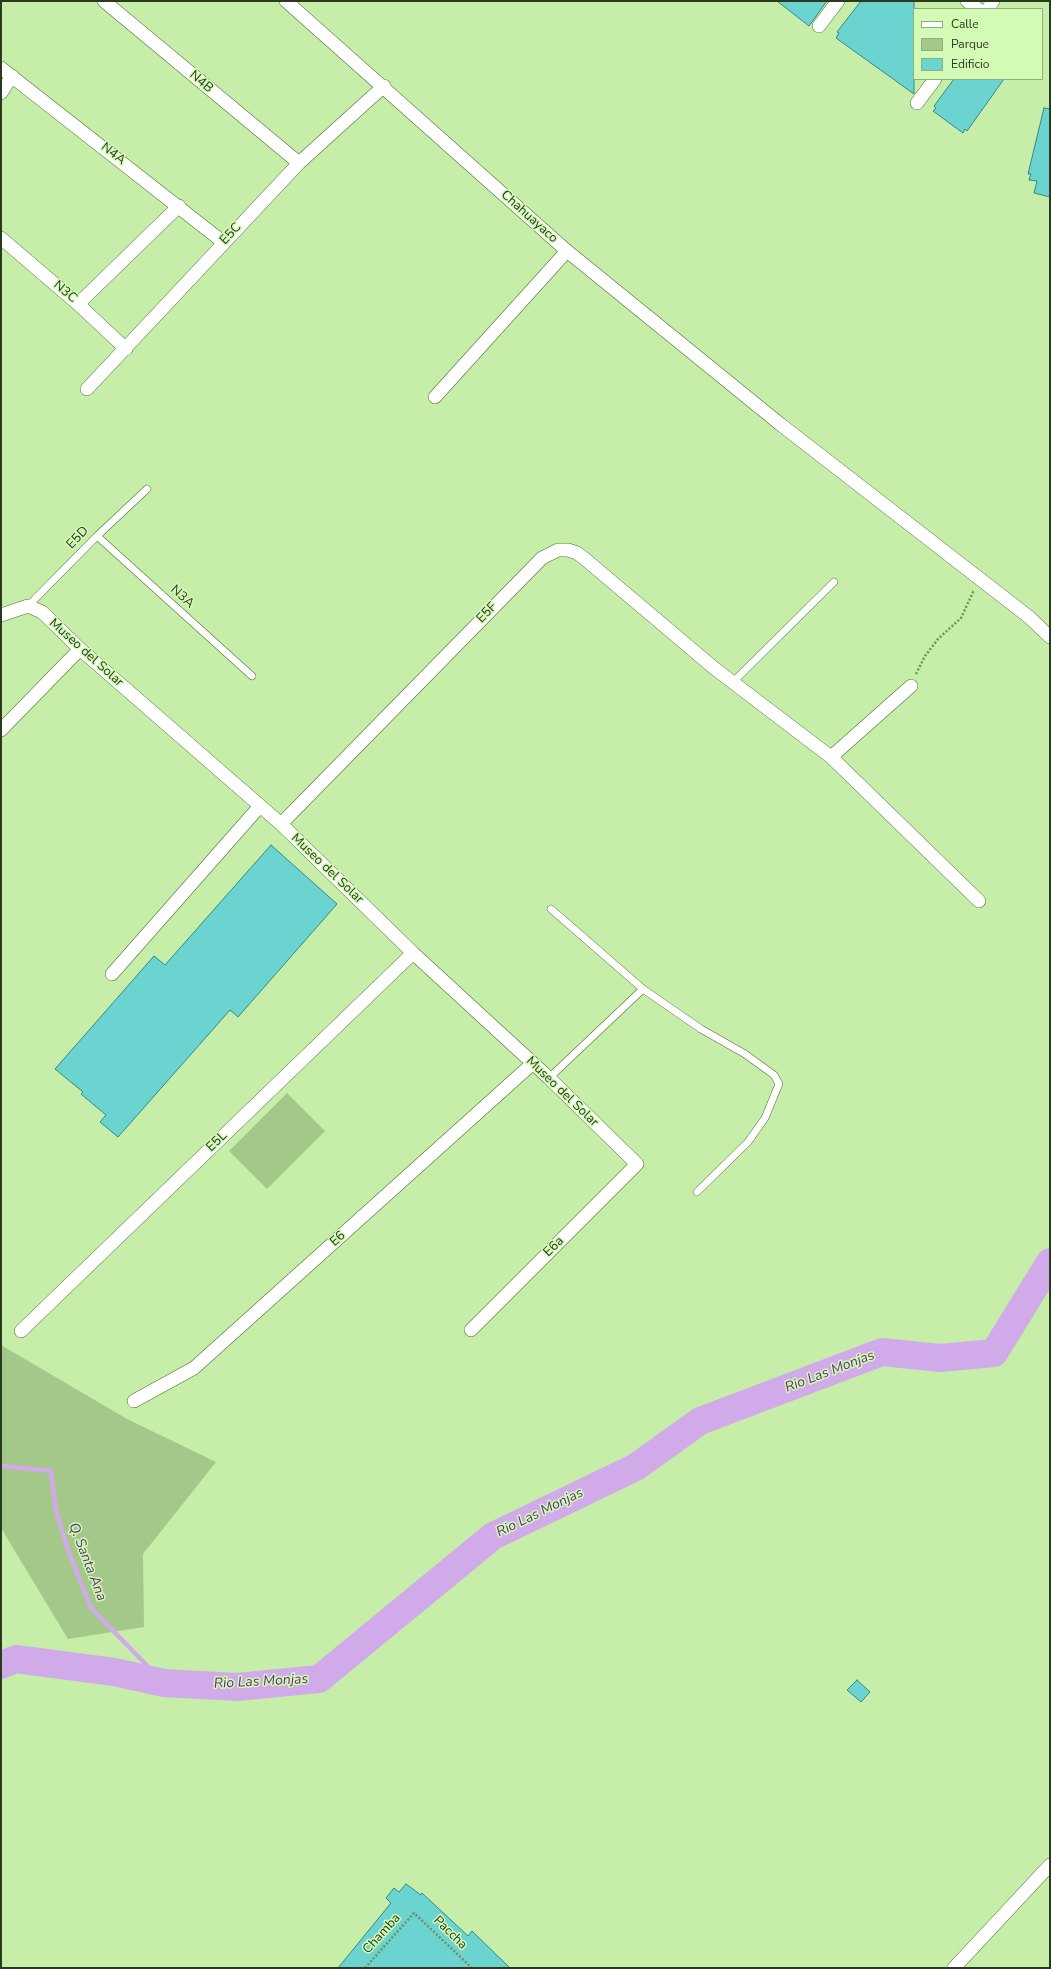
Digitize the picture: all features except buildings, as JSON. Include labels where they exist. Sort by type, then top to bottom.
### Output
[{"type":"street","name":"N4B","points":[[104,1],[299,163]]},
{"type":"street","name":"Chahuayaco","points":[[286,1],[384,86],[567,251],[780,424],[1029,617],[1050,637]]},
{"type":"street","points":[[819,26],[838,1]]},
{"type":"street","points":[[967,1],[977,8]]},
{"type":"street","name":"N4A","points":[[1,68],[224,242]]},
{"type":"street","points":[[1,93],[12,76]]},
{"type":"street","points":[[917,103],[934,80]]},
{"type":"street","name":"E5C","points":[[87,389],[299,163],[384,86]]},
{"type":"street","points":[[78,304],[179,206]]},
{"type":"street","name":"N3C","points":[[1,238],[78,304],[126,349]]},
{"type":"street","points":[[435,397],[567,251]]},
{"type":"street","name":"E5F","points":[[281,824],[518,581],[536,566],[542,558],[558,550],[577,553],[714,668],[831,757],[979,901]]},
{"type":"street","points":[[1,615],[28,606]]},
{"type":"street","name":"Museo del Solar","points":[[28,606],[42,612],[80,649],[281,824],[413,953],[549,1078],[637,1164]]},
{"type":"street","points":[[1,730],[80,649]]},
{"type":"street","points":[[831,757],[911,686]]},
{"type":"street","points":[[112,974],[260,806]]},
{"type":"street","name":"E5L","points":[[21,1331],[413,953]]},
{"type":"street","name":"E6","points":[[134,1401],[194,1368],[532,1064]]},
{"type":"street","name":"E6a","points":[[471,1330],[637,1164]]},
{"type":"street","points":[[954,1968],[1050,1865]]},
{"type":"lane","name":"E5D","points":[[28,606],[97,536],[147,489]]},
{"type":"lane","name":"N3A","points":[[97,536],[252,676]]},
{"type":"lane","points":[[733,682],[834,582]]},
{"type":"lane","points":[[551,909],[643,989],[701,1029],[745,1054],[774,1075],[779,1084],[765,1118],[748,1142],[697,1192]]},
{"type":"lane","points":[[549,1078],[643,989]]},
{"type":"path","points":[[911,686],[917,669],[925,656],[938,639],[960,618],[969,603],[974,591],[971,572]]},
{"type":"path","name":"Chamba","points":[[365,1968],[414,1913]]},
{"type":"path","name":"Paccha","points":[[414,1913],[472,1968]]},
{"type":"green space","points":[[287,1093],[325,1131],[267,1189],[229,1151]]},
{"type":"green space","points":[[1,1345],[127,1419],[216,1462],[143,1554],[144,1627],[68,1639],[1,1528]]},
{"type":"waterway","name":"Rio Las Monjas","points":[[1,1665],[16,1659],[114,1672],[164,1683],[237,1687],[319,1679],[493,1536],[636,1467],[700,1421],[882,1352],[940,1358],[994,1353],[1050,1262]]},
{"type":"waterway","name":"Q. Santa Ana","points":[[1,1466],[51,1471],[56,1511],[70,1556],[91,1608],[164,1683]]}]
